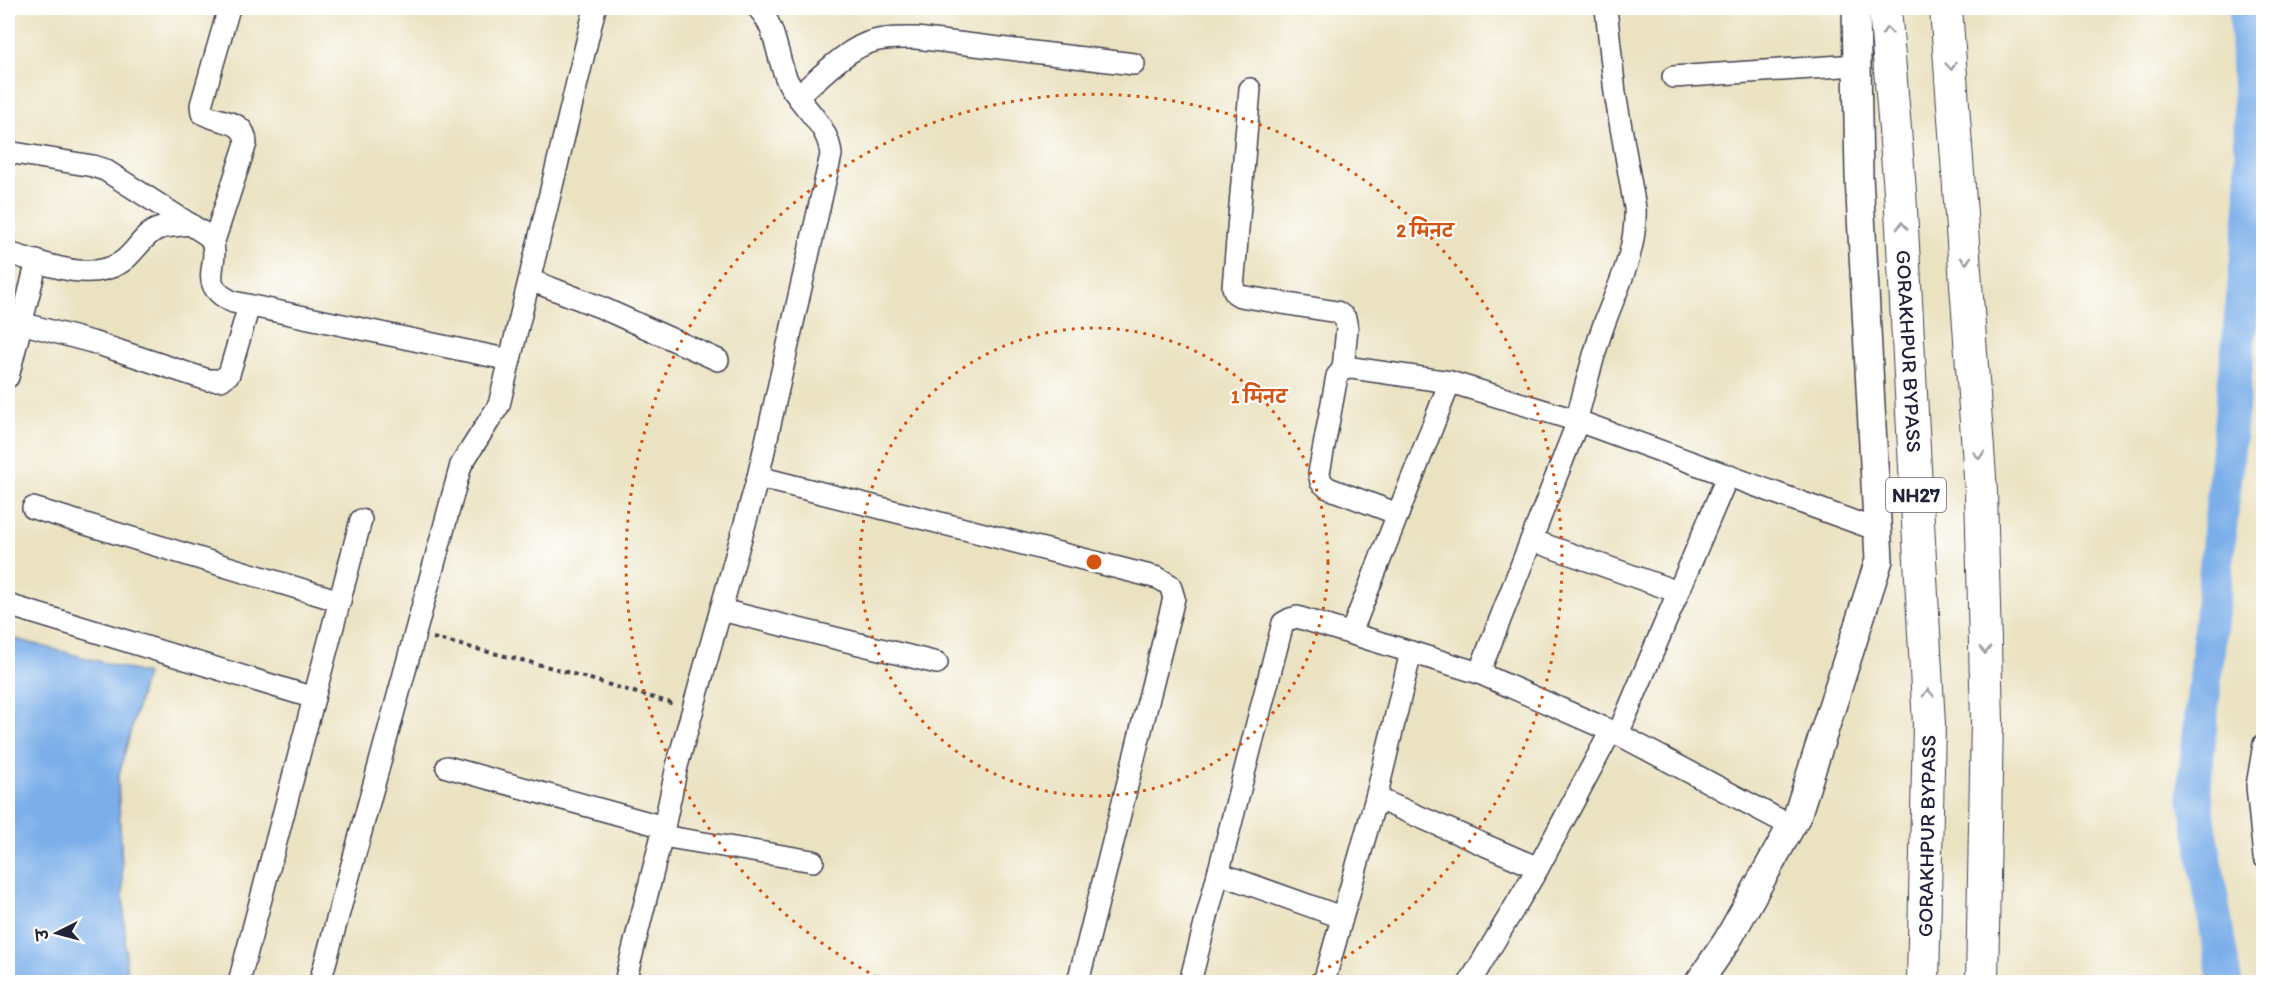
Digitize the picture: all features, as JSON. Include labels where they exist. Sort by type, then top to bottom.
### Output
[{"type":"highway","name":"GORAKHPUR BYPASS","points":[[1886,8],[1900,190],[1929,725],[1923,982]]},
{"type":"highway","points":[[1946,8],[1982,492],[1987,721],[1982,982]]},
{"type":"main road","points":[[1699,982],[1727,941],[1797,816],[1879,560],[1859,176],[1856,8]]},
{"type":"street","points":[[229,8],[201,105],[202,113],[208,117],[240,126],[245,134],[246,143],[213,244],[211,274],[213,286],[220,296],[233,303],[510,360]]},
{"type":"street","points":[[320,982],[461,465],[499,405],[595,8]]},
{"type":"street","points":[[625,982],[692,709],[758,477],[831,155],[831,143],[825,131],[786,77],[772,29],[758,8]]},
{"type":"street","points":[[1479,673],[1577,421],[1602,329],[1634,243],[1635,208],[1615,93],[1606,8]]},
{"type":"street","points":[[798,96],[850,52],[872,41],[892,38],[916,38],[1134,64]]},
{"type":"street","points":[[1673,77],[1857,65]]},
{"type":"street","points":[[1250,89],[1234,293],[1240,296],[1337,312],[1345,318],[1347,328],[1343,369]]},
{"type":"street","points":[[8,152],[105,170],[210,237],[213,244]]},
{"type":"street","points":[[8,253],[78,272],[92,273],[106,269],[129,257],[152,232],[159,228],[190,224]]},
{"type":"street","points":[[8,377],[37,261]]},
{"type":"street","points":[[530,280],[600,307],[718,360]]},
{"type":"street","points":[[21,323],[92,342],[208,380],[221,380],[229,374],[249,306]]},
{"type":"street","points":[[1398,514],[1328,488],[1321,482],[1319,473],[1336,376],[1343,369],[1352,368],[1450,382],[1577,421],[1877,530]]},
{"type":"street","points":[[1351,633],[1450,382]]},
{"type":"street","points":[[1470,982],[1615,733],[1728,474]]},
{"type":"street","points":[[758,477],[1158,578],[1170,585],[1174,598],[1078,982]]},
{"type":"street","points":[[33,508],[340,601]]},
{"type":"street","points":[[239,982],[361,520]]},
{"type":"street","points":[[1531,540],[1678,592]]},
{"type":"street","points":[[8,605],[13,609],[314,698]]},
{"type":"street","points":[[721,610],[937,663]]},
{"type":"street","points":[[1190,982],[1283,623],[1297,617],[1479,673],[1615,733],[1791,826]]},
{"type":"street","points":[[1324,982],[1376,798],[1412,652]]},
{"type":"street","points":[[2264,744],[2257,796],[2264,857]]},
{"type":"street","points":[[447,767],[663,832],[813,861]]},
{"type":"street","points":[[1376,798],[1538,868]]},
{"type":"street","points":[[1218,873],[1341,917]]},
{"type":"path","points":[[415,633],[553,668],[692,709]]},
{"type":"water","points":[[8,637],[146,674],[118,778],[127,982],[8,982]]},
{"type":"waterway","points":[[2225,982],[2194,790],[2253,197],[2246,8]]}]
